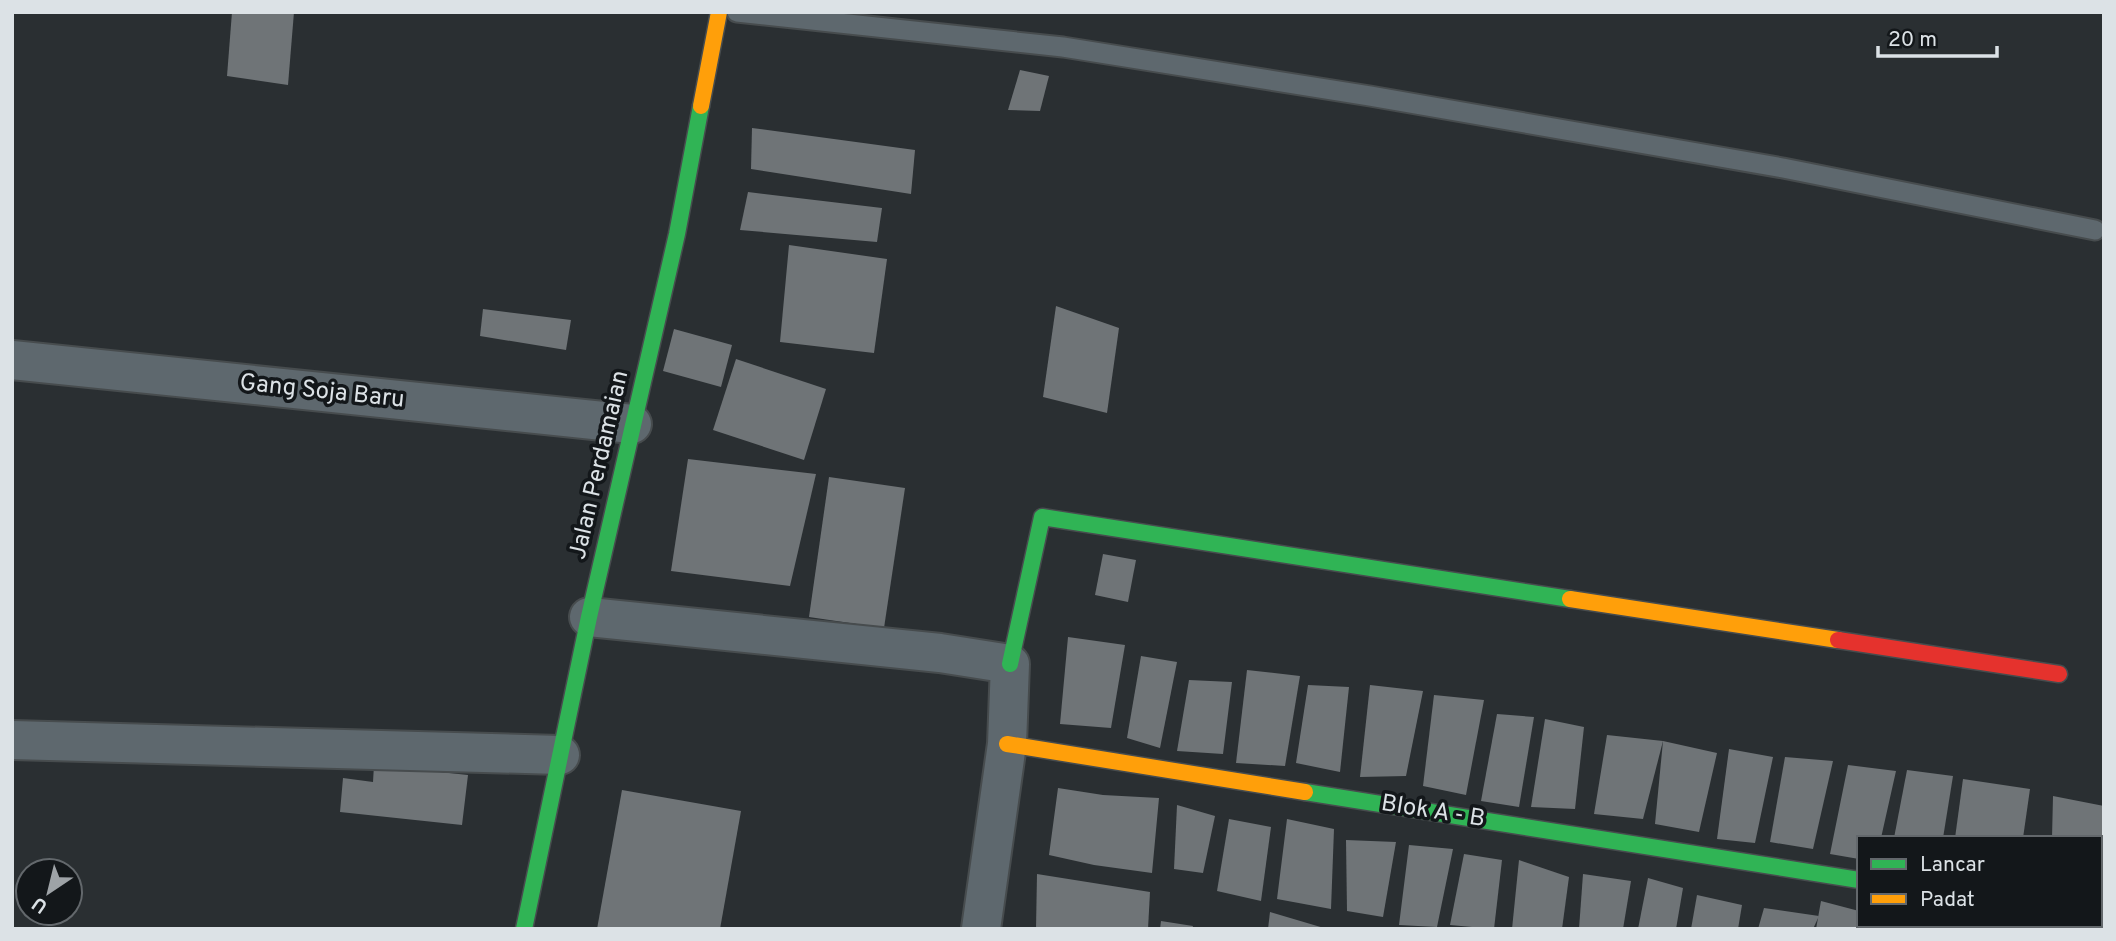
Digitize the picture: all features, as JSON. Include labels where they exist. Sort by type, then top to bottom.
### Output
[{"type":"street","name":"Jalan Perdamaian","points":[[524,929],[589,617],[677,234],[719,12]]},
{"type":"street","name":"Gang Soja Baru","points":[[12,360],[632,424]]},
{"type":"street","points":[[981,929],[1006,744],[1010,664],[1042,517],[2059,674]]},
{"type":"street","points":[[589,617],[940,653],[1010,664]]},
{"type":"street","points":[[12,740],[560,755]]},
{"type":"street","name":"Blok A - B","points":[[1006,744],[1857,880]]},
{"type":"lane","points":[[737,12],[1063,47],[1783,168],[2095,230]]},
{"type":"building","points":[[232,12],[294,12],[288,85],[227,76]]},
{"type":"building","points":[[1020,70],[1049,76],[1040,111],[1008,110]]},
{"type":"building","points":[[752,128],[915,150],[911,194],[751,169]]},
{"type":"building","points":[[748,192],[882,208],[877,242],[740,230]]},
{"type":"building","points":[[789,245],[887,259],[874,353],[780,342]]},
{"type":"building","points":[[1056,306],[1119,328],[1107,413],[1043,397]]},
{"type":"building","points":[[483,309],[571,320],[566,350],[480,336]]},
{"type":"building","points":[[674,329],[732,345],[721,387],[663,371]]},
{"type":"building","points":[[736,359],[826,389],[804,460],[713,430]]},
{"type":"building","points":[[688,459],[816,474],[790,586],[671,571]]},
{"type":"building","points":[[829,477],[905,488],[884,628],[809,617]]},
{"type":"building","points":[[1103,554],[1136,560],[1128,602],[1095,595]]},
{"type":"building","points":[[1068,637],[1125,645],[1111,728],[1060,724]]},
{"type":"building","points":[[1141,656],[1177,662],[1160,748],[1127,738]]},
{"type":"building","points":[[1247,670],[1300,676],[1285,766],[1236,763]]},
{"type":"building","points":[[1189,680],[1232,682],[1223,754],[1177,751]]},
{"type":"building","points":[[1308,685],[1349,687],[1340,772],[1296,763]]},
{"type":"building","points":[[1370,685],[1423,691],[1406,776],[1360,777]]},
{"type":"building","points":[[1434,695],[1484,700],[1466,795],[1423,786]]},
{"type":"building","points":[[1497,714],[1534,717],[1519,807],[1481,801]]},
{"type":"building","points":[[1545,719],[1584,727],[1575,809],[1531,807]]},
{"type":"building","points":[[1607,735],[1663,741],[1643,819],[1594,814]]},
{"type":"building","points":[[1663,741],[1717,753],[1699,832],[1655,824]]},
{"type":"building","points":[[1729,749],[1773,757],[1755,843],[1717,839]]},
{"type":"building","points":[[1785,757],[1833,761],[1813,849],[1770,842]]},
{"type":"building","points":[[374,765],[468,775],[462,825],[340,812],[343,778],[373,782]]},
{"type":"building","points":[[1848,765],[1896,771],[1881,836],[1857,836],[1857,859],[1830,854]]},
{"type":"building","points":[[1907,770],[1953,776],[1943,836],[1894,836]]},
{"type":"building","points":[[1963,779],[2030,789],[2023,836],[1955,836]]},
{"type":"building","points":[[1058,788],[1103,795],[1159,798],[1152,873],[1094,865],[1049,855]]},
{"type":"building","points":[[622,790],[741,811],[720,929],[597,929]]},
{"type":"building","points":[[2053,796],[2104,806],[2104,906],[2102,836],[2052,836]]},
{"type":"building","points":[[1177,805],[1215,816],[1203,873],[1174,869]]},
{"type":"building","points":[[1229,819],[1271,827],[1261,901],[1217,891]]},
{"type":"building","points":[[1287,819],[1334,829],[1331,909],[1277,899]]},
{"type":"building","points":[[1346,840],[1396,842],[1383,917],[1347,911]]},
{"type":"building","points":[[1409,845],[1453,849],[1437,927],[1399,925]]},
{"type":"building","points":[[1464,854],[1502,860],[1494,929],[1450,925]]},
{"type":"building","points":[[1519,860],[1569,877],[1562,929],[1512,929]]},
{"type":"building","points":[[1037,874],[1150,892],[1148,929],[1036,929]]},
{"type":"building","points":[[1583,874],[1631,881],[1623,929],[1579,929]]},
{"type":"building","points":[[1648,878],[1683,888],[1676,929],[1638,929]]},
{"type":"building","points":[[1697,895],[1742,905],[1738,929],[1691,929]]},
{"type":"building","points":[[1821,901],[1857,910],[1857,927],[1868,927],[1867,929],[1816,929]]},
{"type":"building","points":[[1764,908],[1819,916],[1813,929],[1758,929]]},
{"type":"building","points":[[1270,912],[1324,928],[1324,929],[1268,929]]},
{"type":"building","points":[[1161,921],[1193,926],[1192,929],[1160,929]]},
{"type":"building","points":[[1880,927],[1926,927],[1880,929]]},
{"type":"traffic: fast","points":[[524,929],[589,617],[677,234],[701,106]]},
{"type":"traffic: fast","points":[[1010,664],[1042,517],[1570,599]]},
{"type":"traffic: fast","points":[[1305,792],[1857,880]]},
{"type":"traffic: slow","points":[[701,106],[719,12]]},
{"type":"traffic: slow","points":[[1570,599],[1838,640]]},
{"type":"traffic: slow","points":[[1007,744],[1305,792]]},
{"type":"traffic: jam","points":[[1838,640],[2059,674]]}]
